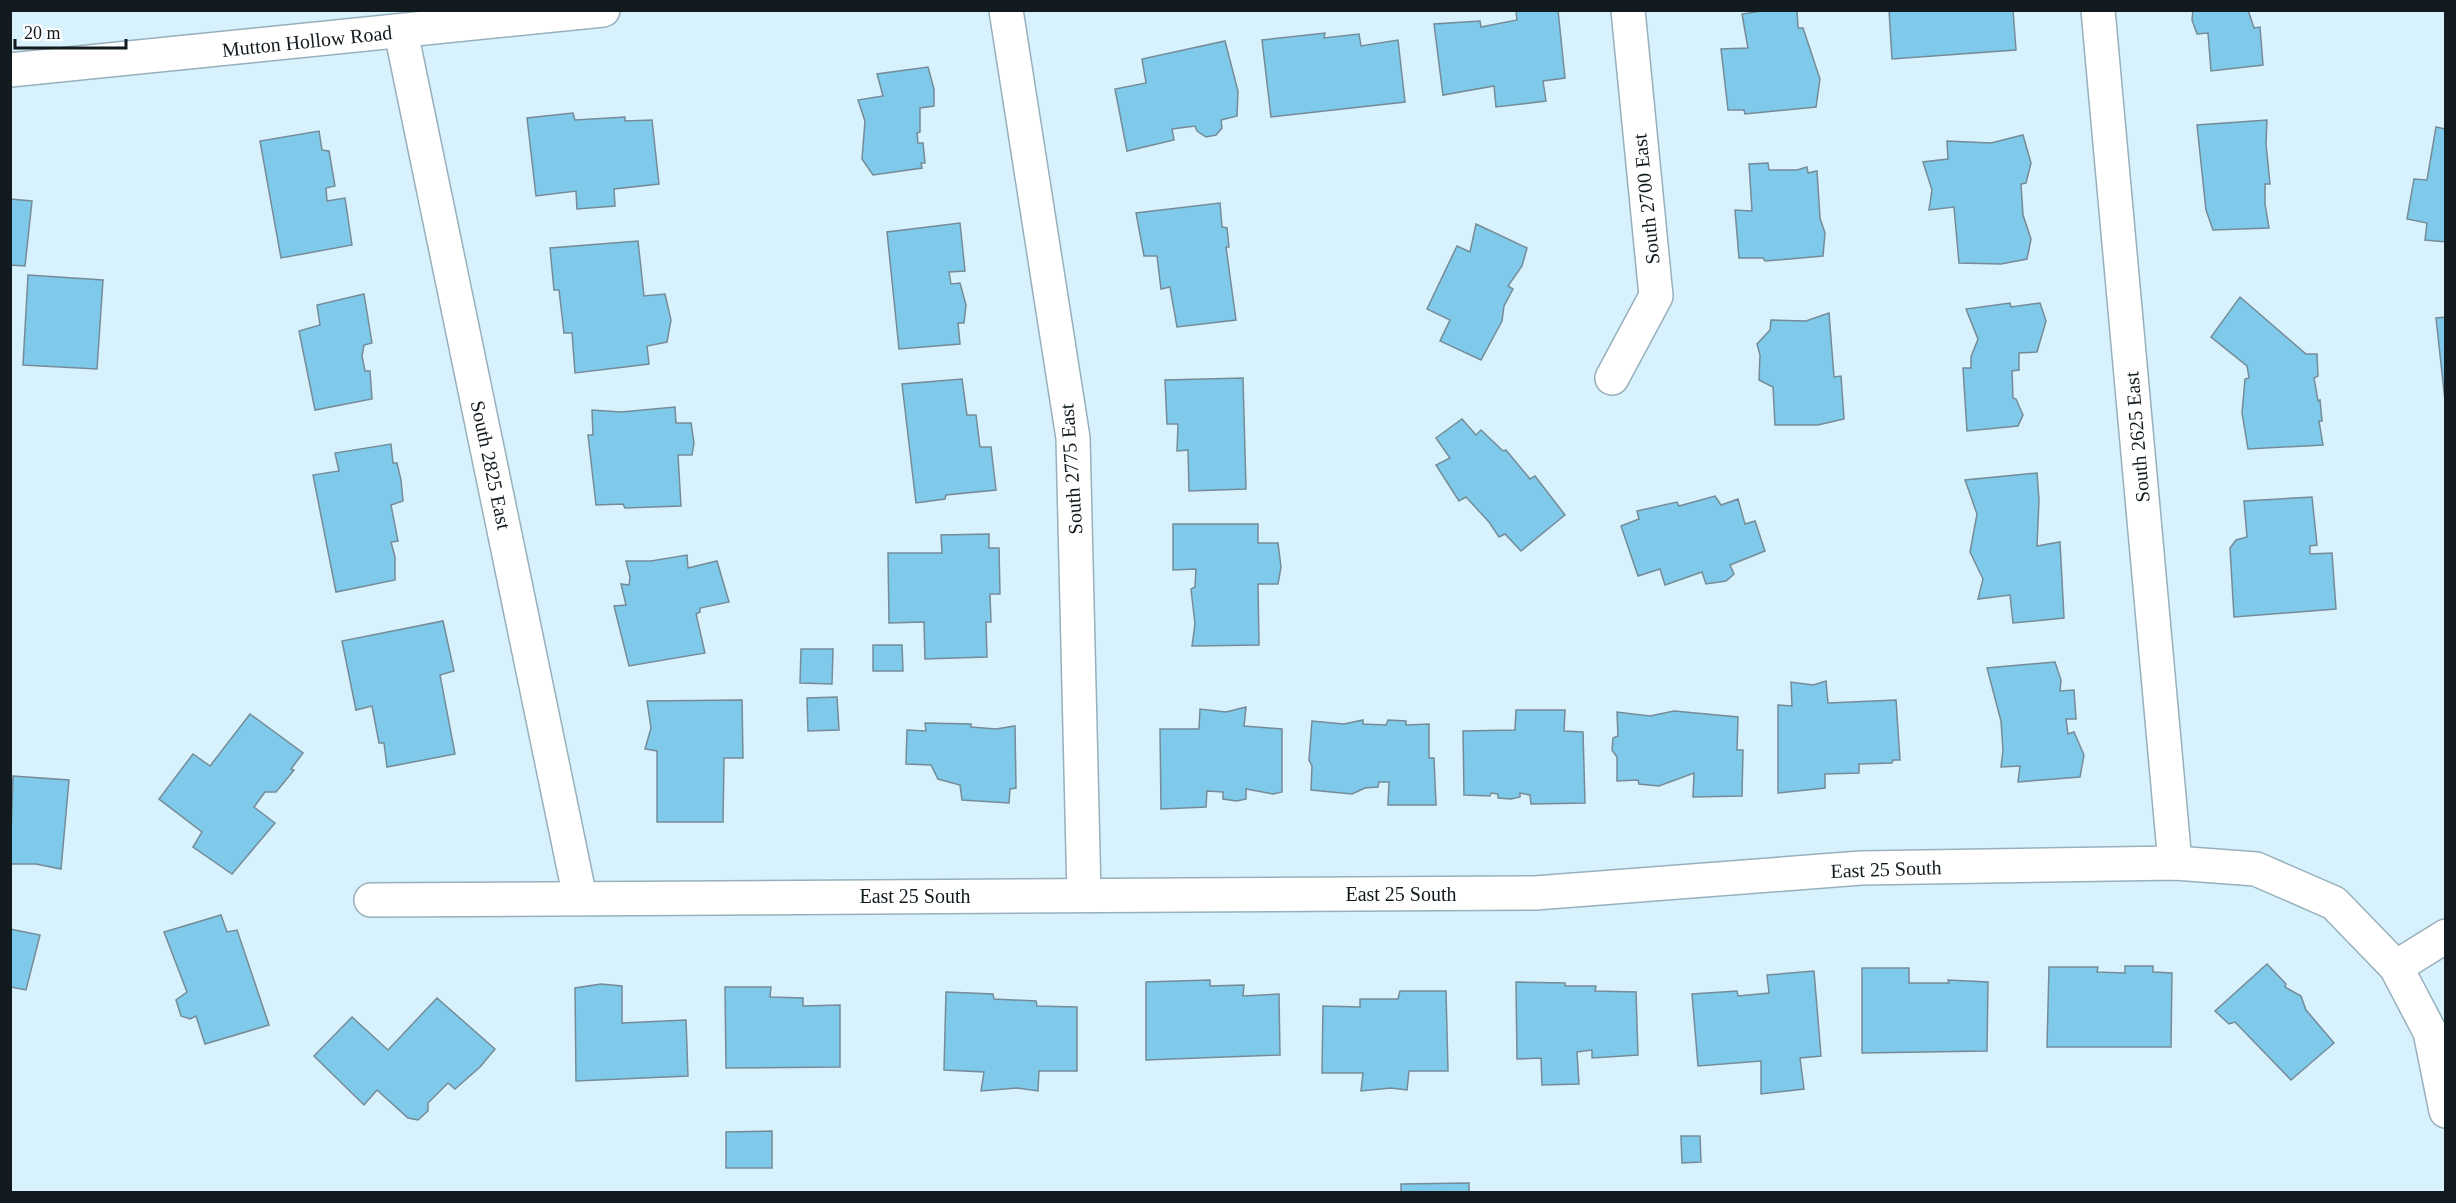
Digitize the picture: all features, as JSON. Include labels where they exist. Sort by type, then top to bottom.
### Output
[{"type":"street","name":"Mutton Hollow Road","points":[[10,70],[603,10]]},
{"type":"street","name":"South 2775 East","points":[[1006,10],[1073,438],[1084,895]]},
{"type":"street","name":"South 2700 East","points":[[1612,378],[1656,296],[1628,10]]},
{"type":"street","name":"South 2625 East","points":[[2098,10],[2175,863]]},
{"type":"street","name":"South 2825 East","points":[[401,32],[580,898]]},
{"type":"street","name":"East 25 South","points":[[372,900],[1535,893],[1861,868],[2175,863],[2256,869],[2334,903],[2396,967],[2430,1032],[2445,1111]]},
{"type":"street","points":[[2396,967],[2445,936]]},
{"type":"building","points":[[1558,10],[1565,78],[1543,81],[1546,101],[1496,107],[1494,86],[1443,95],[1434,24],[1480,21],[1481,27],[1517,20],[1516,11]]},
{"type":"building","points":[[1768,10],[1797,10],[1798,28],[1803,28],[1820,79],[1816,107],[1745,114],[1744,110],[1728,110],[1721,49],[1748,48],[1742,14]]},
{"type":"building","points":[[1889,10],[2013,10],[2016,50],[1892,59]]},
{"type":"building","points":[[2193,10],[2248,10],[2254,28],[2260,27],[2263,65],[2211,71],[2208,33],[2197,34],[2192,20]]},
{"type":"building","points":[[1325,33],[1324,38],[1359,34],[1361,46],[1398,40],[1405,102],[1271,117],[1262,40]]},
{"type":"building","points":[[1225,41],[1238,91],[1237,116],[1221,120],[1222,128],[1216,135],[1206,137],[1197,131],[1195,126],[1172,129],[1174,140],[1127,151],[1115,89],[1146,83],[1142,59]]},
{"type":"building","points":[[928,67],[934,89],[934,106],[920,108],[920,132],[917,133],[918,143],[923,143],[925,163],[921,163],[922,168],[873,175],[862,159],[865,121],[858,100],[883,96],[877,74]]},
{"type":"building","points":[[573,113],[575,120],[625,117],[625,121],[652,120],[659,184],[614,189],[615,206],[577,209],[576,191],[536,196],[527,118]]},
{"type":"building","points":[[2267,120],[2266,144],[2270,184],[2265,184],[2265,204],[2269,228],[2213,230],[2206,210],[2197,125]]},
{"type":"building","points":[[2436,127],[2446,129],[2446,242],[2425,240],[2427,223],[2407,219],[2414,179],[2427,180]]},
{"type":"building","points":[[319,131],[322,150],[329,151],[335,186],[326,188],[327,201],[345,198],[352,245],[281,258],[260,141]]},
{"type":"building","points":[[2023,135],[2031,163],[2026,183],[2021,184],[2023,215],[2031,239],[2027,259],[2001,264],[1959,263],[1954,207],[1929,210],[1932,190],[1923,162],[1948,159],[1947,141],[1991,143]]},
{"type":"building","points":[[1768,163],[1769,170],[1797,170],[1807,167],[1808,173],[1817,171],[1820,218],[1825,233],[1823,256],[1765,261],[1763,258],[1739,258],[1735,210],[1752,211],[1749,164]]},
{"type":"building","points":[[10,199],[32,201],[25,266],[10,265]]},
{"type":"building","points":[[1220,203],[1222,227],[1227,228],[1229,247],[1226,247],[1236,320],[1177,327],[1170,287],[1161,289],[1157,256],[1144,256],[1136,213]]},
{"type":"building","points":[[960,223],[965,271],[949,272],[951,284],[960,283],[966,305],[964,323],[958,323],[960,344],[899,349],[887,232]]},
{"type":"building","points":[[1476,224],[1527,248],[1522,266],[1508,286],[1513,289],[1504,306],[1502,321],[1481,360],[1440,341],[1450,320],[1427,309],[1457,246],[1470,252]]},
{"type":"building","points":[[638,241],[644,296],[665,294],[671,320],[667,342],[647,346],[649,364],[575,373],[572,333],[564,333],[559,290],[554,290],[550,248]]},
{"type":"building","points":[[28,275],[103,280],[97,369],[23,365]]},
{"type":"building","points":[[364,294],[372,343],[364,345],[362,356],[365,371],[370,371],[372,399],[315,410],[299,331],[320,325],[317,305]]},
{"type":"building","points":[[2240,297],[2306,354],[2317,354],[2318,376],[2314,378],[2318,401],[2320,400],[2322,421],[2319,421],[2323,445],[2248,449],[2242,413],[2245,379],[2249,378],[2247,366],[2211,337]]},
{"type":"building","points":[[2010,303],[2011,307],[2040,303],[2046,321],[2037,352],[2019,353],[2019,370],[2012,371],[2013,398],[2016,399],[2023,415],[2018,426],[1967,431],[1963,368],[1971,368],[1971,357],[1978,339],[1966,309]]},
{"type":"building","points":[[1829,313],[1834,377],[1841,376],[1844,419],[1818,425],[1775,425],[1773,387],[1759,380],[1760,355],[1757,344],[1770,330],[1771,320],[1806,321]]},
{"type":"building","points":[[2446,317],[2446,410],[2436,318]]},
{"type":"building","points":[[1243,378],[1246,489],[1189,491],[1188,450],[1177,451],[1178,424],[1167,424],[1165,380]]},
{"type":"building","points":[[962,379],[967,415],[976,415],[980,447],[991,447],[996,490],[946,495],[945,499],[916,503],[902,384]]},
{"type":"building","points":[[675,407],[676,423],[691,423],[694,443],[692,455],[678,455],[681,506],[625,508],[623,504],[596,505],[588,435],[593,435],[592,410],[621,412]]},
{"type":"building","points":[[1462,419],[1476,435],[1481,430],[1503,451],[1506,450],[1530,479],[1535,476],[1565,515],[1521,551],[1505,534],[1499,537],[1489,522],[1466,497],[1459,501],[1436,465],[1450,458],[1436,438]]},
{"type":"building","points":[[391,444],[393,463],[397,463],[401,480],[403,501],[391,505],[398,541],[391,542],[395,557],[395,580],[336,592],[313,475],[339,471],[335,453]]},
{"type":"building","points":[[2037,473],[2039,500],[2037,546],[2060,542],[2064,618],[2013,623],[2010,595],[1978,599],[1983,579],[1970,552],[1977,514],[1965,480]]},
{"type":"building","points":[[1715,496],[1721,505],[1738,499],[1745,524],[1755,521],[1765,551],[1730,565],[1734,574],[1726,581],[1706,584],[1702,572],[1665,585],[1660,569],[1638,576],[1621,526],[1639,519],[1637,511],[1677,502],[1679,506]]},
{"type":"building","points":[[2312,497],[2317,545],[2310,546],[2310,554],[2332,553],[2336,609],[2234,617],[2230,548],[2236,540],[2247,537],[2244,501]]},
{"type":"building","points":[[1173,524],[1258,524],[1258,543],[1278,543],[1281,567],[1278,584],[1258,584],[1259,645],[1192,646],[1195,624],[1191,589],[1195,587],[1196,569],[1173,570]]},
{"type":"building","points":[[989,534],[989,548],[999,548],[1000,594],[990,594],[991,622],[986,622],[987,657],[925,659],[924,622],[889,623],[888,553],[942,553],[941,535]]},
{"type":"building","points":[[687,555],[688,568],[717,561],[729,602],[700,608],[700,612],[696,614],[705,653],[629,666],[614,606],[626,605],[621,584],[629,585],[630,577],[626,561],[651,561]]},
{"type":"building","points":[[443,621],[454,671],[440,675],[455,754],[387,767],[384,743],[379,743],[372,706],[356,710],[342,641]]},
{"type":"building","points":[[873,645],[902,645],[903,671],[873,671]]},
{"type":"building","points":[[801,649],[833,649],[832,684],[800,683]]},
{"type":"building","points":[[2055,662],[2061,680],[2060,691],[2074,690],[2076,719],[2066,719],[2068,734],[2074,732],[2084,755],[2080,777],[2018,782],[2020,766],[2001,767],[2003,750],[2001,721],[1987,668]]},
{"type":"building","points":[[1826,681],[1828,703],[1896,700],[1900,760],[1893,760],[1892,763],[1859,764],[1859,773],[1825,774],[1825,788],[1778,793],[1778,705],[1792,706],[1791,682],[1813,685]]},
{"type":"building","points":[[837,697],[839,730],[808,731],[807,698]]},
{"type":"building","points":[[742,700],[743,758],[724,758],[723,822],[657,822],[657,751],[645,749],[651,728],[647,701]]},
{"type":"building","points":[[1246,707],[1244,726],[1282,729],[1282,792],[1273,794],[1246,789],[1246,799],[1237,801],[1223,799],[1223,792],[1207,791],[1206,807],[1161,809],[1160,729],[1199,729],[1200,709],[1226,712]]},
{"type":"building","points":[[1516,710],[1565,710],[1564,731],[1583,732],[1585,803],[1531,804],[1530,795],[1520,793],[1520,797],[1511,799],[1498,798],[1498,794],[1491,793],[1490,796],[1464,795],[1463,731],[1515,730]]},
{"type":"building","points":[[1674,711],[1738,717],[1737,750],[1743,750],[1742,796],[1693,797],[1694,773],[1659,786],[1639,784],[1638,780],[1617,781],[1617,757],[1612,750],[1613,738],[1618,736],[1617,712],[1650,716]]},
{"type":"building","points":[[250,714],[303,753],[291,769],[294,770],[276,792],[265,792],[254,807],[275,823],[232,874],[193,847],[202,832],[159,799],[193,754],[210,766]]},
{"type":"building","points":[[1363,720],[1363,724],[1386,725],[1388,720],[1406,721],[1406,725],[1429,724],[1429,758],[1434,758],[1436,805],[1388,805],[1389,782],[1379,782],[1378,787],[1365,788],[1352,794],[1311,790],[1312,766],[1309,760],[1312,721],[1344,724]]},
{"type":"building","points":[[925,723],[971,724],[971,727],[996,729],[1015,726],[1016,788],[1010,789],[1009,803],[962,800],[960,785],[938,779],[931,765],[906,764],[907,730],[926,731]]},
{"type":"building","points":[[13,776],[69,780],[61,869],[36,864],[10,864]]},
{"type":"building","points":[[221,915],[227,932],[237,930],[269,1025],[205,1044],[196,1016],[190,1019],[181,1016],[176,1000],[187,992],[164,932]]},
{"type":"building","points":[[10,929],[40,935],[26,990],[10,987]]},
{"type":"building","points":[[2267,964],[2286,984],[2285,987],[2301,996],[2306,1010],[2334,1043],[2291,1080],[2235,1022],[2229,1024],[2215,1011]]},
{"type":"building","points":[[2125,966],[2153,966],[2153,972],[2172,973],[2171,1047],[2047,1047],[2049,967],[2098,967],[2097,972],[2125,973]]},
{"type":"building","points":[[1862,968],[1909,968],[1909,983],[1949,983],[1948,980],[1988,982],[1987,1051],[1862,1053]]},
{"type":"building","points":[[1814,971],[1821,1056],[1800,1058],[1804,1089],[1761,1094],[1761,1061],[1698,1066],[1692,994],[1737,991],[1738,996],[1769,993],[1767,975]]},
{"type":"building","points":[[1210,980],[1210,986],[1244,985],[1243,996],[1279,994],[1280,1055],[1146,1060],[1146,982]]},
{"type":"building","points":[[1516,982],[1565,983],[1565,986],[1596,986],[1595,991],[1636,992],[1638,1055],[1592,1058],[1592,1050],[1577,1052],[1579,1084],[1542,1085],[1541,1058],[1517,1059]]},
{"type":"building","points":[[601,984],[622,986],[622,1023],[686,1020],[688,1076],[576,1081],[575,988]]},
{"type":"building","points":[[725,987],[771,987],[770,997],[803,998],[803,1006],[840,1005],[840,1067],[726,1068]]},
{"type":"building","points":[[1400,991],[1446,991],[1448,1071],[1409,1071],[1407,1090],[1391,1088],[1361,1091],[1363,1073],[1322,1073],[1323,1006],[1360,1007],[1360,999],[1398,999]]},
{"type":"building","points":[[946,992],[993,994],[994,999],[1036,1001],[1037,1006],[1077,1007],[1077,1071],[1039,1071],[1038,1091],[1017,1088],[981,1091],[984,1072],[944,1070]]},
{"type":"building","points":[[437,998],[495,1049],[480,1067],[455,1089],[448,1083],[428,1103],[428,1111],[418,1120],[408,1118],[377,1090],[364,1105],[314,1056],[352,1017],[388,1050]]},
{"type":"building","points":[[772,1131],[772,1168],[726,1168],[726,1132]]},
{"type":"building","points":[[1681,1136],[1700,1136],[1701,1162],[1682,1163]]},
{"type":"building","points":[[1469,1183],[1469,1192],[1401,1192],[1401,1184]]}]
